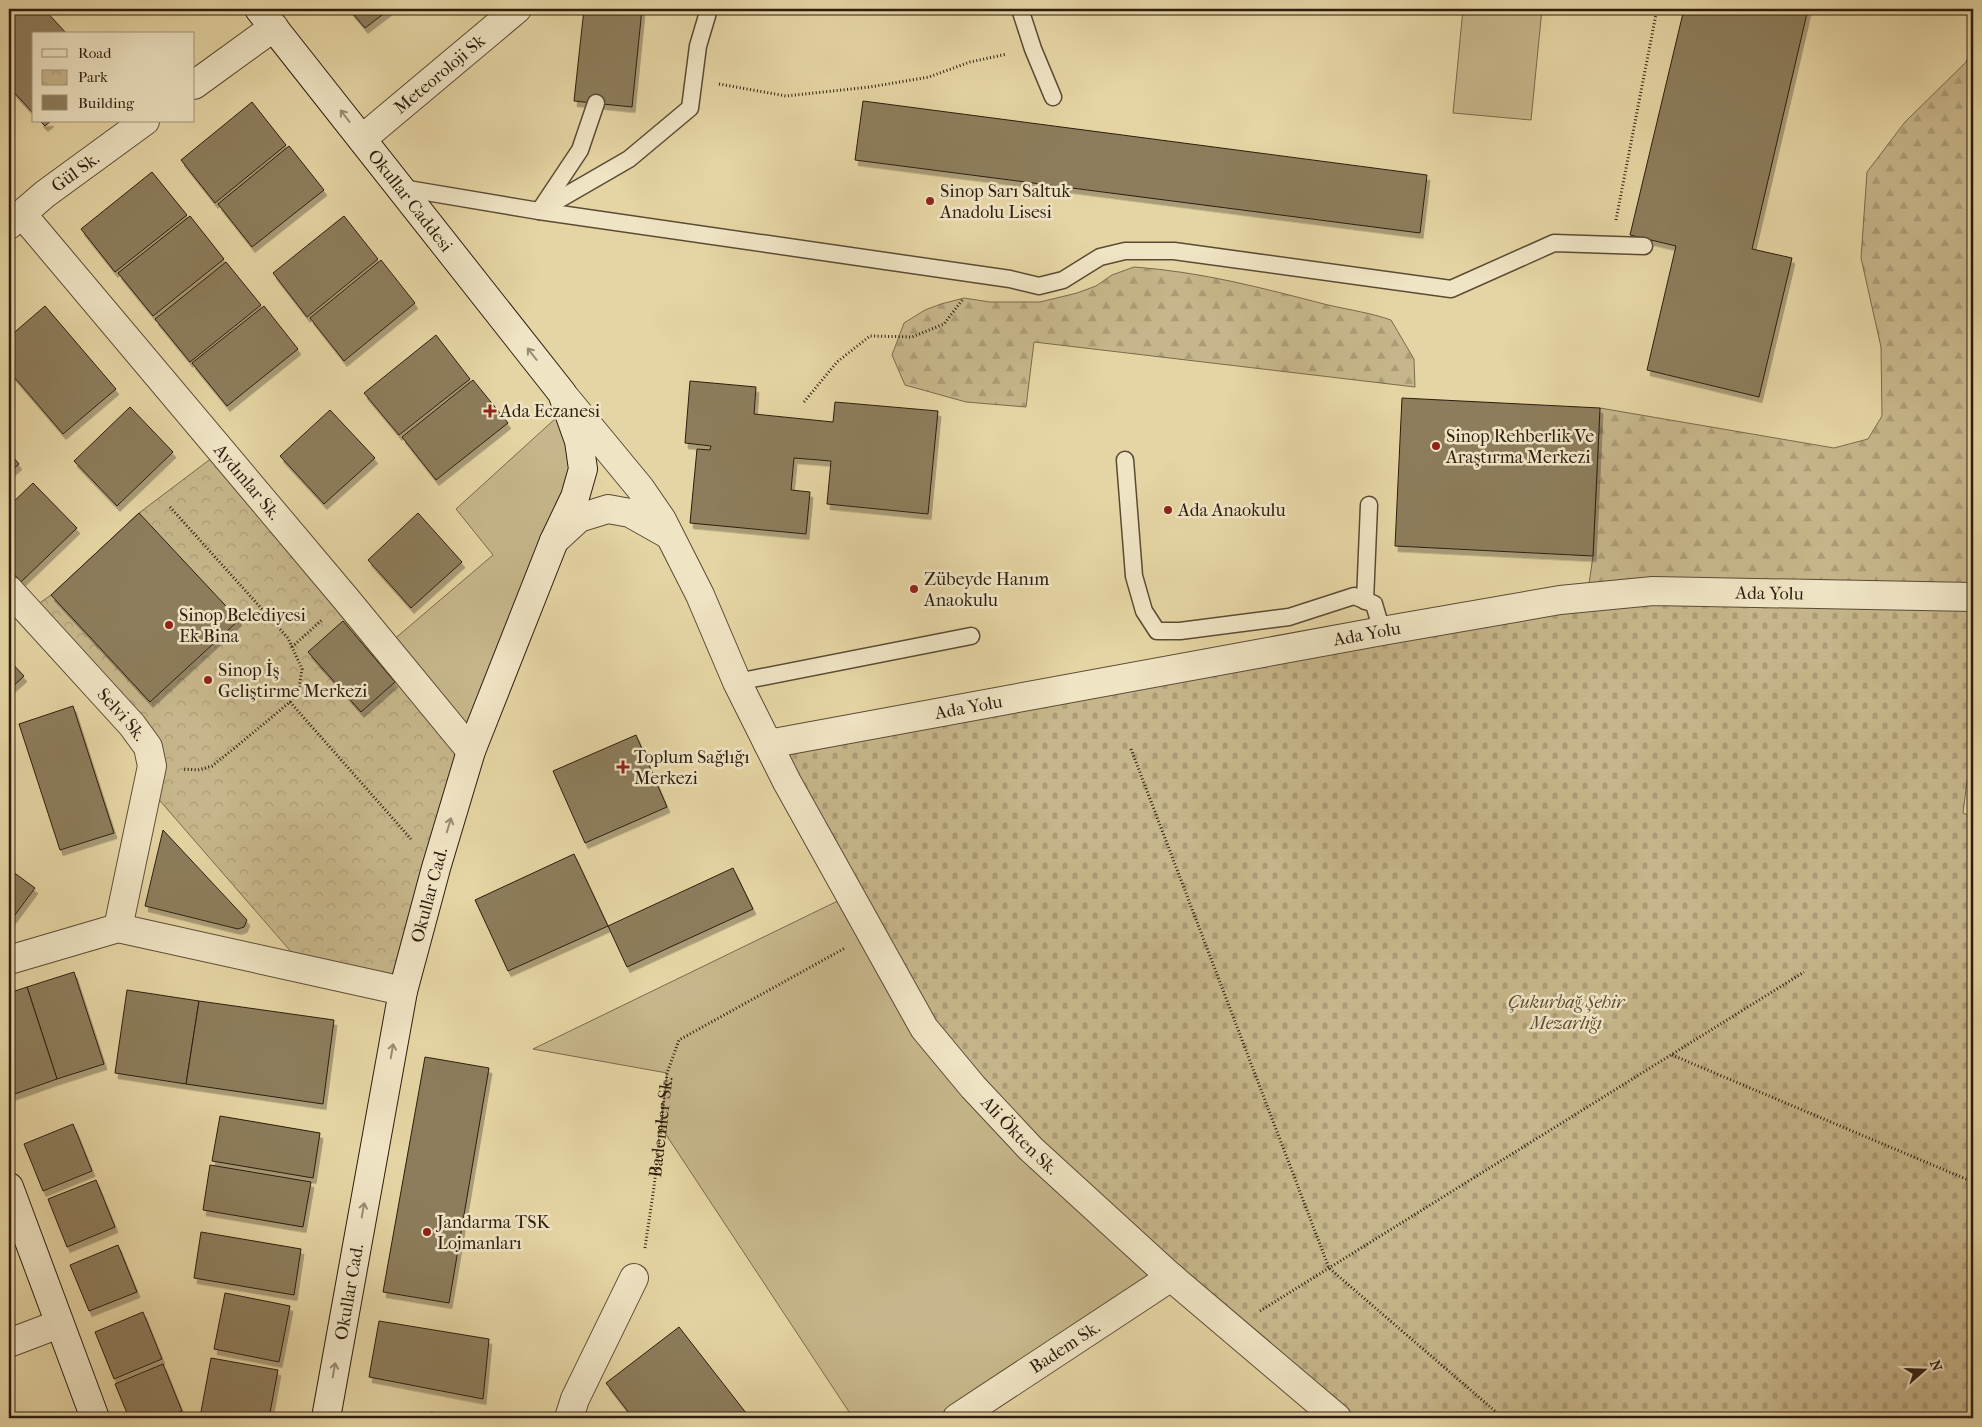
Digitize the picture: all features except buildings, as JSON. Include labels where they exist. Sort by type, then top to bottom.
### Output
[{"type":"street","name":"Meteoroloji Sk","points":[[362,139],[517,9]]},
{"type":"street","name":"Okullar Caddesi","points":[[267,18],[562,393],[640,488],[670,535]]},
{"type":"street","points":[[195,84],[267,18]]},
{"type":"street","name":"Gül Sk.","points":[[15,219],[45,194],[144,122]]},
{"type":"street","name":"Aydınlar Sk.","points":[[15,219],[346,599],[471,752]]},
{"type":"street","name":"Okullar Cad.","points":[[326,1418],[403,991],[436,868],[471,752],[554,541],[576,497],[583,469],[579,441],[562,393]]},
{"type":"street","points":[[554,541],[579,518],[608,509],[630,513],[670,535]]},
{"type":"street","name":"Ali Ökten Sk.","points":[[670,535],[700,596],[737,682],[787,782],[924,1028],[973,1087],[1031,1149],[1171,1277],[1337,1418]]},
{"type":"street","name":"Selvi Sk.","points":[[9,590],[132,725],[148,747],[152,766],[118,928]]},
{"type":"street","name":"Ada Yolu","points":[[768,744],[1560,600],[1654,592],[1973,597]]},
{"type":"street","points":[[9,960],[118,928],[403,991]]},
{"type":"street","points":[[9,1187],[95,1418]]},
{"type":"street","name":"Badem Sk.","points":[[957,1418],[1171,1277]]},
{"type":"street","points":[[568,1418],[575,1399],[634,1278]]},
{"type":"street","points":[[9,1343],[59,1324]]},
{"type":"lane","points":[[539,211],[630,159],[690,108],[698,46],[709,9]]},
{"type":"lane","points":[[1020,9],[1033,49],[1053,97]]},
{"type":"lane","points":[[539,211],[580,150],[596,103]]},
{"type":"lane","points":[[402,188],[539,211],[980,275],[1039,286],[1063,280],[1100,257],[1125,250],[1174,251],[1451,289],[1554,243],[1644,246]]},
{"type":"lane","points":[[1125,460],[1134,576],[1144,611],[1156,631],[1180,631],[1289,617],[1354,596],[1374,604],[1382,631]]},
{"type":"lane","points":[[1365,601],[1369,505]]},
{"type":"lane","points":[[737,682],[971,636]]},
{"type":"path","points":[[1611,245],[1657,9]]},
{"type":"path","points":[[694,80],[786,96],[870,87],[929,77],[970,62],[1033,49]]},
{"type":"path","points":[[804,402],[836,362],[870,336],[912,337],[944,324],[980,275]]},
{"type":"path","points":[[152,766],[198,770],[212,766],[290,702],[298,688],[302,669],[288,638],[170,507]]},
{"type":"path","points":[[292,647],[346,599]]},
{"type":"path","points":[[290,702],[436,868]]},
{"type":"path","points":[[1131,749],[1329,1268],[1503,1418]]},
{"type":"path","name":"Bademler Sk.","points":[[634,1278],[645,1248],[668,1073],[679,1040],[872,934]]},
{"type":"path","points":[[1232,1328],[1804,972]]},
{"type":"path","points":[[1672,1054],[1973,1182]]},
{"type":"green space","points":[[1463,9],[1542,9],[1531,120],[1453,113]]},
{"type":"green space","points":[[1973,46],[1973,597],[1587,598],[1593,556],[1600,408],[1834,448],[1868,439],[1882,416],[1881,347],[1861,258],[1867,172],[1905,122],[1966,62]]},
{"type":"green space","points":[[1134,267],[1159,269],[1232,282],[1391,320],[1414,359],[1415,387],[1034,342],[1026,407],[966,402],[905,385],[892,355],[904,323],[925,310],[964,298],[990,302],[1040,302],[1077,293],[1096,286],[1112,275]]},
{"type":"green space","points":[[567,408],[583,469],[471,751],[385,647],[493,555],[456,509]]},
{"type":"green space","points":[[221,451],[471,751],[403,991],[306,969],[148,787],[152,766],[27,612],[51,595],[139,513]]},
{"type":"green space","name":"Çukurbağ Şehir Mezarlığı","points":[[1973,597],[1973,734],[1963,813],[1973,817],[1973,1418],[1337,1418],[973,1087],[768,744],[1560,600]]},
{"type":"green space","points":[[850,895],[1171,1277],[957,1418],[853,1418],[661,1127],[667,1073],[533,1049]]},
{"type":"place","name":"Sinop Sarı Saltuk Anadolu Lisesi","points":[[930,201]]},
{"type":"place","name":"Ada Eczanesi","points":[[490,411]]},
{"type":"place","name":"Sinop Rehberlik Ve Araştırma Merkezi","points":[[1436,446]]},
{"type":"place","name":"Ada Anaokulu","points":[[1168,510]]},
{"type":"place","name":"Zübeyde Hanım Anaokulu","points":[[914,589]]},
{"type":"place","name":"Sinop Belediyesi Ek Bina","points":[[169,625]]},
{"type":"place","name":"Sinop İş Geliştirme Merkezi","points":[[208,680]]},
{"type":"place","name":"Toplum Sağlığı Merkezi","points":[[623,767]]},
{"type":"place","name":"Jandarma TSK Lojmanları","points":[[427,1232]]}]
